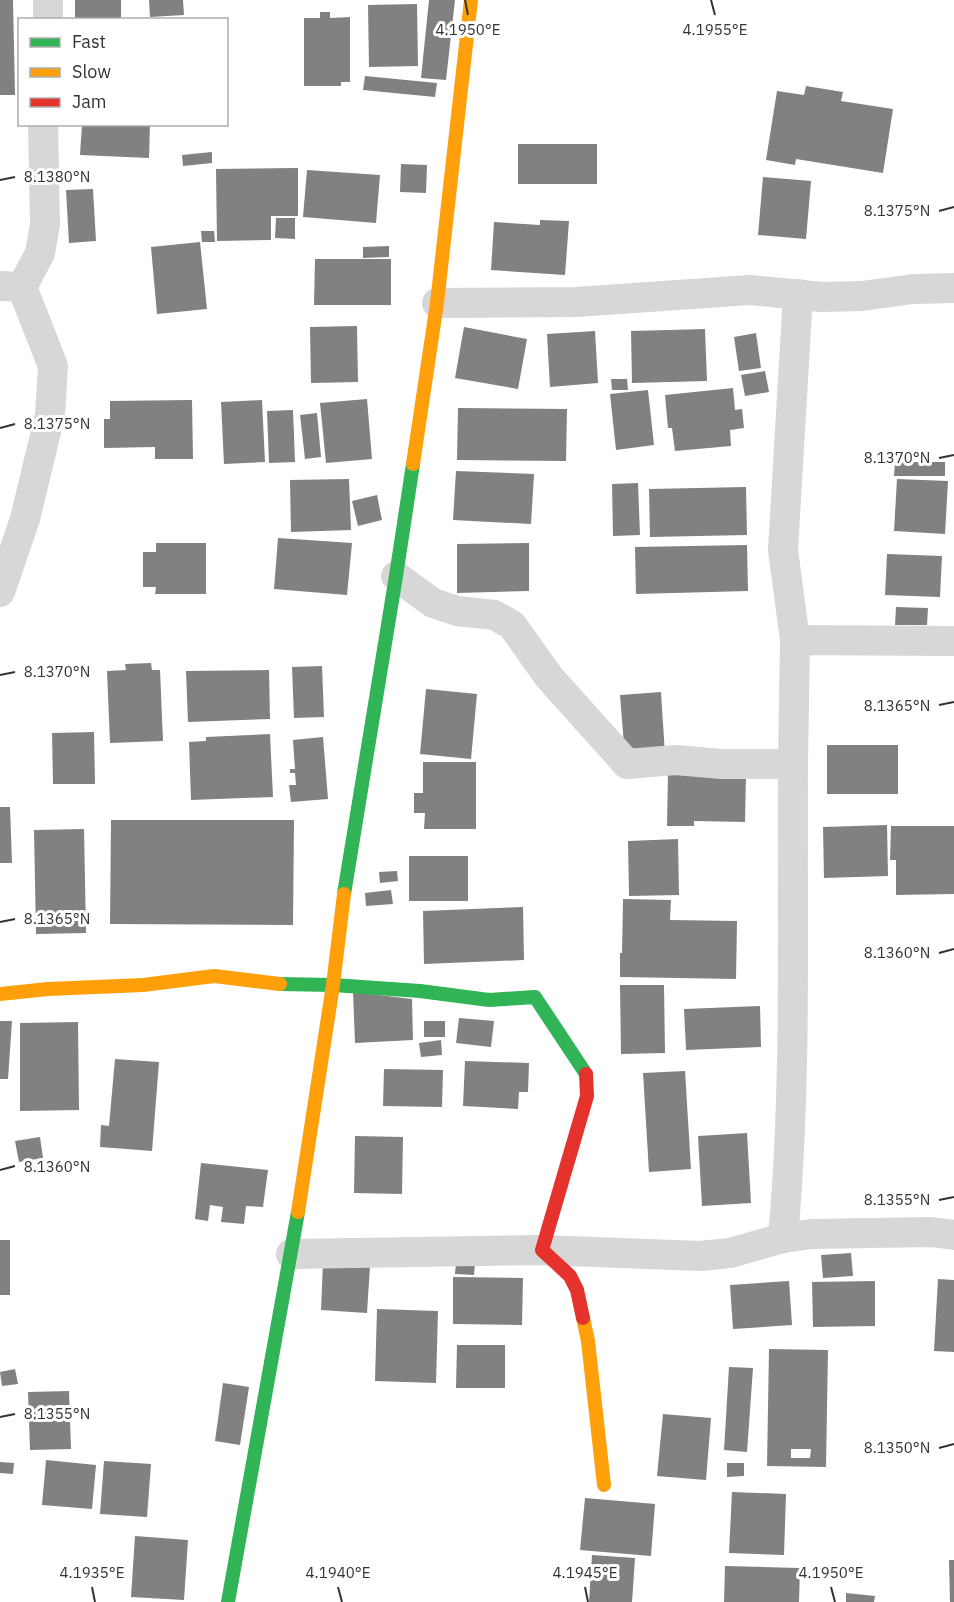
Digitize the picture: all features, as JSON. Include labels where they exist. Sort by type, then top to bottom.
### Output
[{"type":"street","points":[[48,0],[48,18]]},
{"type":"street","points":[[228,1602],[291,1254],[333,985],[343,899],[396,576],[437,303],[471,0]]},
{"type":"street","points":[[0,592],[26,519],[50,415],[53,366],[11,286],[40,252],[45,224],[43,126]]},
{"type":"street","points":[[437,303],[576,302],[750,290],[822,297],[862,296],[913,289],[954,288]]},
{"type":"street","points":[[783,1238],[789,1159],[792,1016],[792,764],[795,640],[783,550],[798,294]]},
{"type":"street","points":[[396,576],[433,603],[458,611],[494,615],[512,626],[549,677],[627,764],[675,760],[722,764],[792,764]]},
{"type":"street","points":[[795,640],[954,641]]},
{"type":"street","points":[[0,994],[48,989],[143,985],[214,976],[279,984],[420,991],[489,1000],[535,997],[586,1074],[587,1096],[542,1250]]},
{"type":"street","points":[[291,1254],[542,1250],[700,1256],[730,1252],[783,1238],[812,1234],[931,1232],[954,1235]]},
{"type":"street","points":[[542,1250],[570,1276],[577,1290],[588,1341],[604,1485]]},
{"type":"building","points":[[0,0],[13,0],[15,95],[0,95]]},
{"type":"building","points":[[75,0],[121,0],[121,18],[75,18]]},
{"type":"building","points":[[149,0],[183,0],[184,15],[150,17]]},
{"type":"building","points":[[429,0],[455,0],[446,80],[421,78]]},
{"type":"building","points":[[417,4],[418,66],[369,67],[368,5]]},
{"type":"building","points":[[320,12],[330,12],[330,18],[350,17],[350,82],[341,82],[341,86],[304,86],[304,18],[320,18]]},
{"type":"building","points":[[365,76],[437,83],[435,97],[363,90]]},
{"type":"building","points":[[806,86],[843,92],[841,101],[893,109],[883,173],[796,159],[795,165],[766,160],[777,91],[804,95]]},
{"type":"building","points":[[82,126],[150,126],[149,158],[80,155]]},
{"type":"building","points":[[518,144],[597,144],[597,184],[518,184]]},
{"type":"building","points":[[212,152],[212,163],[183,166],[182,155]]},
{"type":"building","points":[[401,164],[427,165],[426,193],[400,192]]},
{"type":"building","points":[[298,168],[298,216],[271,216],[271,240],[217,241],[216,169]]},
{"type":"building","points":[[307,170],[380,175],[376,223],[303,217]]},
{"type":"building","points":[[763,177],[811,181],[806,239],[758,235]]},
{"type":"building","points":[[93,189],[96,241],[69,243],[66,190]]},
{"type":"building","points":[[276,218],[295,218],[295,239],[275,238]]},
{"type":"building","points":[[540,220],[569,221],[565,275],[491,270],[494,222],[540,225]]},
{"type":"building","points":[[201,231],[214,231],[215,242],[202,242]]},
{"type":"building","points":[[200,242],[207,309],[157,314],[151,247]]},
{"type":"building","points":[[389,246],[389,257],[363,258],[363,247]]},
{"type":"building","points":[[315,259],[391,259],[391,305],[314,305]]},
{"type":"building","points":[[357,326],[358,382],[311,383],[310,327]]},
{"type":"building","points":[[464,327],[527,339],[518,389],[455,378]]},
{"type":"building","points":[[705,329],[707,381],[632,383],[631,331]]},
{"type":"building","points":[[595,331],[598,383],[550,387],[547,334]]},
{"type":"building","points":[[756,333],[761,368],[739,371],[734,337]]},
{"type":"building","points":[[765,371],[769,392],[745,396],[741,375]]},
{"type":"building","points":[[611,379],[627,379],[628,390],[612,390]]},
{"type":"building","points":[[733,388],[735,410],[742,409],[744,428],[730,430],[731,446],[675,451],[672,428],[668,428],[665,395]]},
{"type":"building","points":[[648,390],[654,445],[616,450],[610,394]]},
{"type":"building","points":[[367,399],[372,459],[326,463],[320,403]]},
{"type":"building","points":[[192,400],[193,459],[155,459],[155,447],[104,448],[104,419],[110,419],[110,401]]},
{"type":"building","points":[[262,400],[265,462],[224,464],[221,402]]},
{"type":"building","points":[[458,408],[567,409],[566,461],[457,460]]},
{"type":"building","points":[[293,410],[295,462],[269,463],[267,411]]},
{"type":"building","points":[[317,413],[321,457],[305,459],[300,415]]},
{"type":"building","points":[[895,462],[945,462],[945,476],[894,476]]},
{"type":"building","points":[[456,471],[534,474],[531,524],[453,520]]},
{"type":"building","points":[[349,479],[351,530],[291,532],[290,480]]},
{"type":"building","points":[[897,479],[948,481],[945,534],[894,531]]},
{"type":"building","points":[[638,483],[640,535],[613,536],[612,484]]},
{"type":"building","points":[[746,487],[747,535],[650,537],[649,489]]},
{"type":"building","points":[[377,495],[382,520],[358,526],[352,501]]},
{"type":"building","points":[[278,538],[352,543],[347,595],[274,589]]},
{"type":"building","points":[[156,543],[206,543],[206,594],[155,594],[156,587],[143,587],[143,552],[156,552]]},
{"type":"building","points":[[529,543],[529,591],[457,593],[457,544]]},
{"type":"building","points":[[747,545],[748,591],[636,594],[635,547]]},
{"type":"building","points":[[887,554],[942,556],[940,597],[885,595]]},
{"type":"building","points":[[896,607],[928,608],[927,625],[895,625]]},
{"type":"building","points":[[151,663],[152,670],[160,670],[163,741],[110,743],[107,671],[126,670],[125,664]]},
{"type":"building","points":[[322,666],[324,717],[294,718],[292,667]]},
{"type":"building","points":[[269,670],[270,719],[188,722],[186,671]]},
{"type":"building","points":[[426,689],[477,694],[471,759],[420,754]]},
{"type":"building","points":[[661,692],[665,755],[625,758],[620,695]]},
{"type":"building","points":[[94,732],[95,784],[53,784],[52,733]]},
{"type":"building","points":[[270,734],[273,797],[191,800],[189,742],[206,741],[206,737]]},
{"type":"building","points":[[323,737],[328,799],[291,802],[289,785],[296,785],[295,773],[290,773],[290,769],[295,769],[293,740]]},
{"type":"building","points":[[827,745],[898,745],[898,794],[827,794]]},
{"type":"building","points":[[423,762],[476,762],[476,829],[424,829],[425,813],[414,813],[414,793],[423,793]]},
{"type":"building","points":[[668,773],[746,774],[745,822],[694,821],[694,826],[667,826]]},
{"type":"building","points":[[0,807],[10,807],[12,863],[0,863]]},
{"type":"building","points":[[111,820],[294,820],[293,925],[110,924]]},
{"type":"building","points":[[887,825],[888,876],[824,878],[823,827]]},
{"type":"building","points":[[891,826],[954,826],[954,894],[896,895],[896,860],[890,860]]},
{"type":"building","points":[[84,829],[86,933],[36,934],[34,830]]},
{"type":"building","points":[[678,839],[679,895],[629,896],[628,841]]},
{"type":"building","points":[[409,856],[468,856],[468,901],[409,901]]},
{"type":"building","points":[[397,871],[398,881],[380,883],[379,872]]},
{"type":"building","points":[[391,890],[393,904],[366,906],[365,893]]},
{"type":"building","points":[[623,899],[671,900],[670,920],[737,921],[736,979],[620,977]]},
{"type":"building","points":[[523,907],[524,960],[424,964],[423,911]]},
{"type":"building","points":[[620,985],[664,985],[665,1053],[621,1054]]},
{"type":"building","points":[[353,992],[412,999],[413,1040],[355,1043]]},
{"type":"building","points":[[760,1006],[761,1047],[686,1050],[684,1009]]},
{"type":"building","points":[[459,1018],[494,1021],[491,1047],[456,1043]]},
{"type":"building","points":[[0,1021],[12,1021],[8,1079],[0,1079]]},
{"type":"building","points":[[424,1021],[445,1021],[445,1037],[424,1037]]},
{"type":"building","points":[[78,1022],[79,1110],[20,1111],[20,1023]]},
{"type":"building","points":[[441,1040],[442,1055],[421,1057],[419,1043]]},
{"type":"building","points":[[115,1059],[159,1062],[152,1151],[100,1147],[101,1125],[109,1126]]},
{"type":"building","points":[[465,1061],[529,1063],[528,1092],[519,1092],[518,1109],[463,1106]]},
{"type":"building","points":[[384,1069],[443,1070],[442,1107],[383,1106]]},
{"type":"building","points":[[685,1071],[691,1169],[649,1172],[643,1073]]},
{"type":"building","points":[[747,1133],[751,1203],[702,1206],[698,1136]]},
{"type":"building","points":[[355,1136],[403,1137],[402,1194],[354,1193]]},
{"type":"building","points":[[40,1137],[43,1158],[19,1162],[15,1141]]},
{"type":"building","points":[[201,1163],[268,1170],[263,1207],[246,1206],[244,1224],[221,1222],[223,1207],[210,1205],[208,1221],[195,1219]]},
{"type":"building","points":[[0,1240],[10,1240],[10,1295],[0,1295]]},
{"type":"building","points":[[851,1253],[853,1276],[823,1278],[821,1255]]},
{"type":"building","points":[[323,1263],[370,1266],[367,1313],[321,1310]]},
{"type":"building","points":[[456,1263],[475,1264],[474,1275],[455,1274]]},
{"type":"building","points":[[453,1277],[523,1278],[522,1325],[453,1324]]},
{"type":"building","points":[[938,1279],[954,1280],[954,1352],[934,1351]]},
{"type":"building","points":[[789,1281],[792,1325],[733,1329],[730,1285]]},
{"type":"building","points":[[875,1281],[875,1326],[813,1327],[812,1282]]},
{"type":"building","points":[[377,1309],[438,1311],[436,1383],[375,1381]]},
{"type":"building","points":[[457,1345],[505,1345],[505,1388],[456,1388]]},
{"type":"building","points":[[769,1349],[828,1350],[826,1467],[767,1466]],"holes":[[[791,1449],[811,1449],[810,1458],[791,1458]]]},
{"type":"building","points":[[729,1367],[753,1368],[747,1452],[724,1450]]},
{"type":"building","points":[[15,1369],[18,1384],[2,1386],[0,1372]]},
{"type":"building","points":[[223,1383],[249,1387],[240,1445],[215,1441]]},
{"type":"building","points":[[69,1391],[71,1449],[30,1450],[28,1392]]},
{"type":"building","points":[[663,1414],[711,1418],[706,1480],[657,1476]]},
{"type":"building","points":[[46,1460],[96,1465],[92,1509],[42,1505]]},
{"type":"building","points":[[104,1461],[151,1464],[147,1517],[100,1514]]},
{"type":"building","points":[[0,1462],[14,1463],[13,1474],[0,1473]]},
{"type":"building","points":[[727,1463],[744,1463],[744,1476],[727,1477]]},
{"type":"building","points":[[732,1492],[786,1494],[784,1555],[729,1553]]},
{"type":"building","points":[[585,1498],[655,1504],[651,1556],[580,1550]]},
{"type":"building","points":[[135,1536],[188,1540],[184,1600],[131,1597]]},
{"type":"building","points":[[592,1555],[635,1558],[632,1602],[589,1602]]},
{"type":"building","points":[[949,1560],[954,1560],[954,1602],[950,1602]]},
{"type":"building","points":[[725,1566],[800,1568],[799,1602],[724,1602]]},
{"type":"building","points":[[846,1593],[875,1596],[874,1602],[846,1602]]},
{"type":"traffic: fast","points":[[344,894],[413,464]]},
{"type":"traffic: fast","points":[[280,984],[420,991],[489,1000],[535,997],[586,1074]]},
{"type":"traffic: fast","points":[[228,1602],[298,1212]]},
{"type":"traffic: slow","points":[[413,464],[437,303],[471,0]]},
{"type":"traffic: slow","points":[[298,1212],[333,985],[344,894]]},
{"type":"traffic: slow","points":[[0,994],[48,989],[143,985],[214,976],[280,984]]},
{"type":"traffic: slow","points":[[583,1318],[588,1341],[604,1485]]},
{"type":"traffic: jam","points":[[583,1318],[577,1290],[570,1276],[542,1250],[587,1096],[586,1074]]}]
